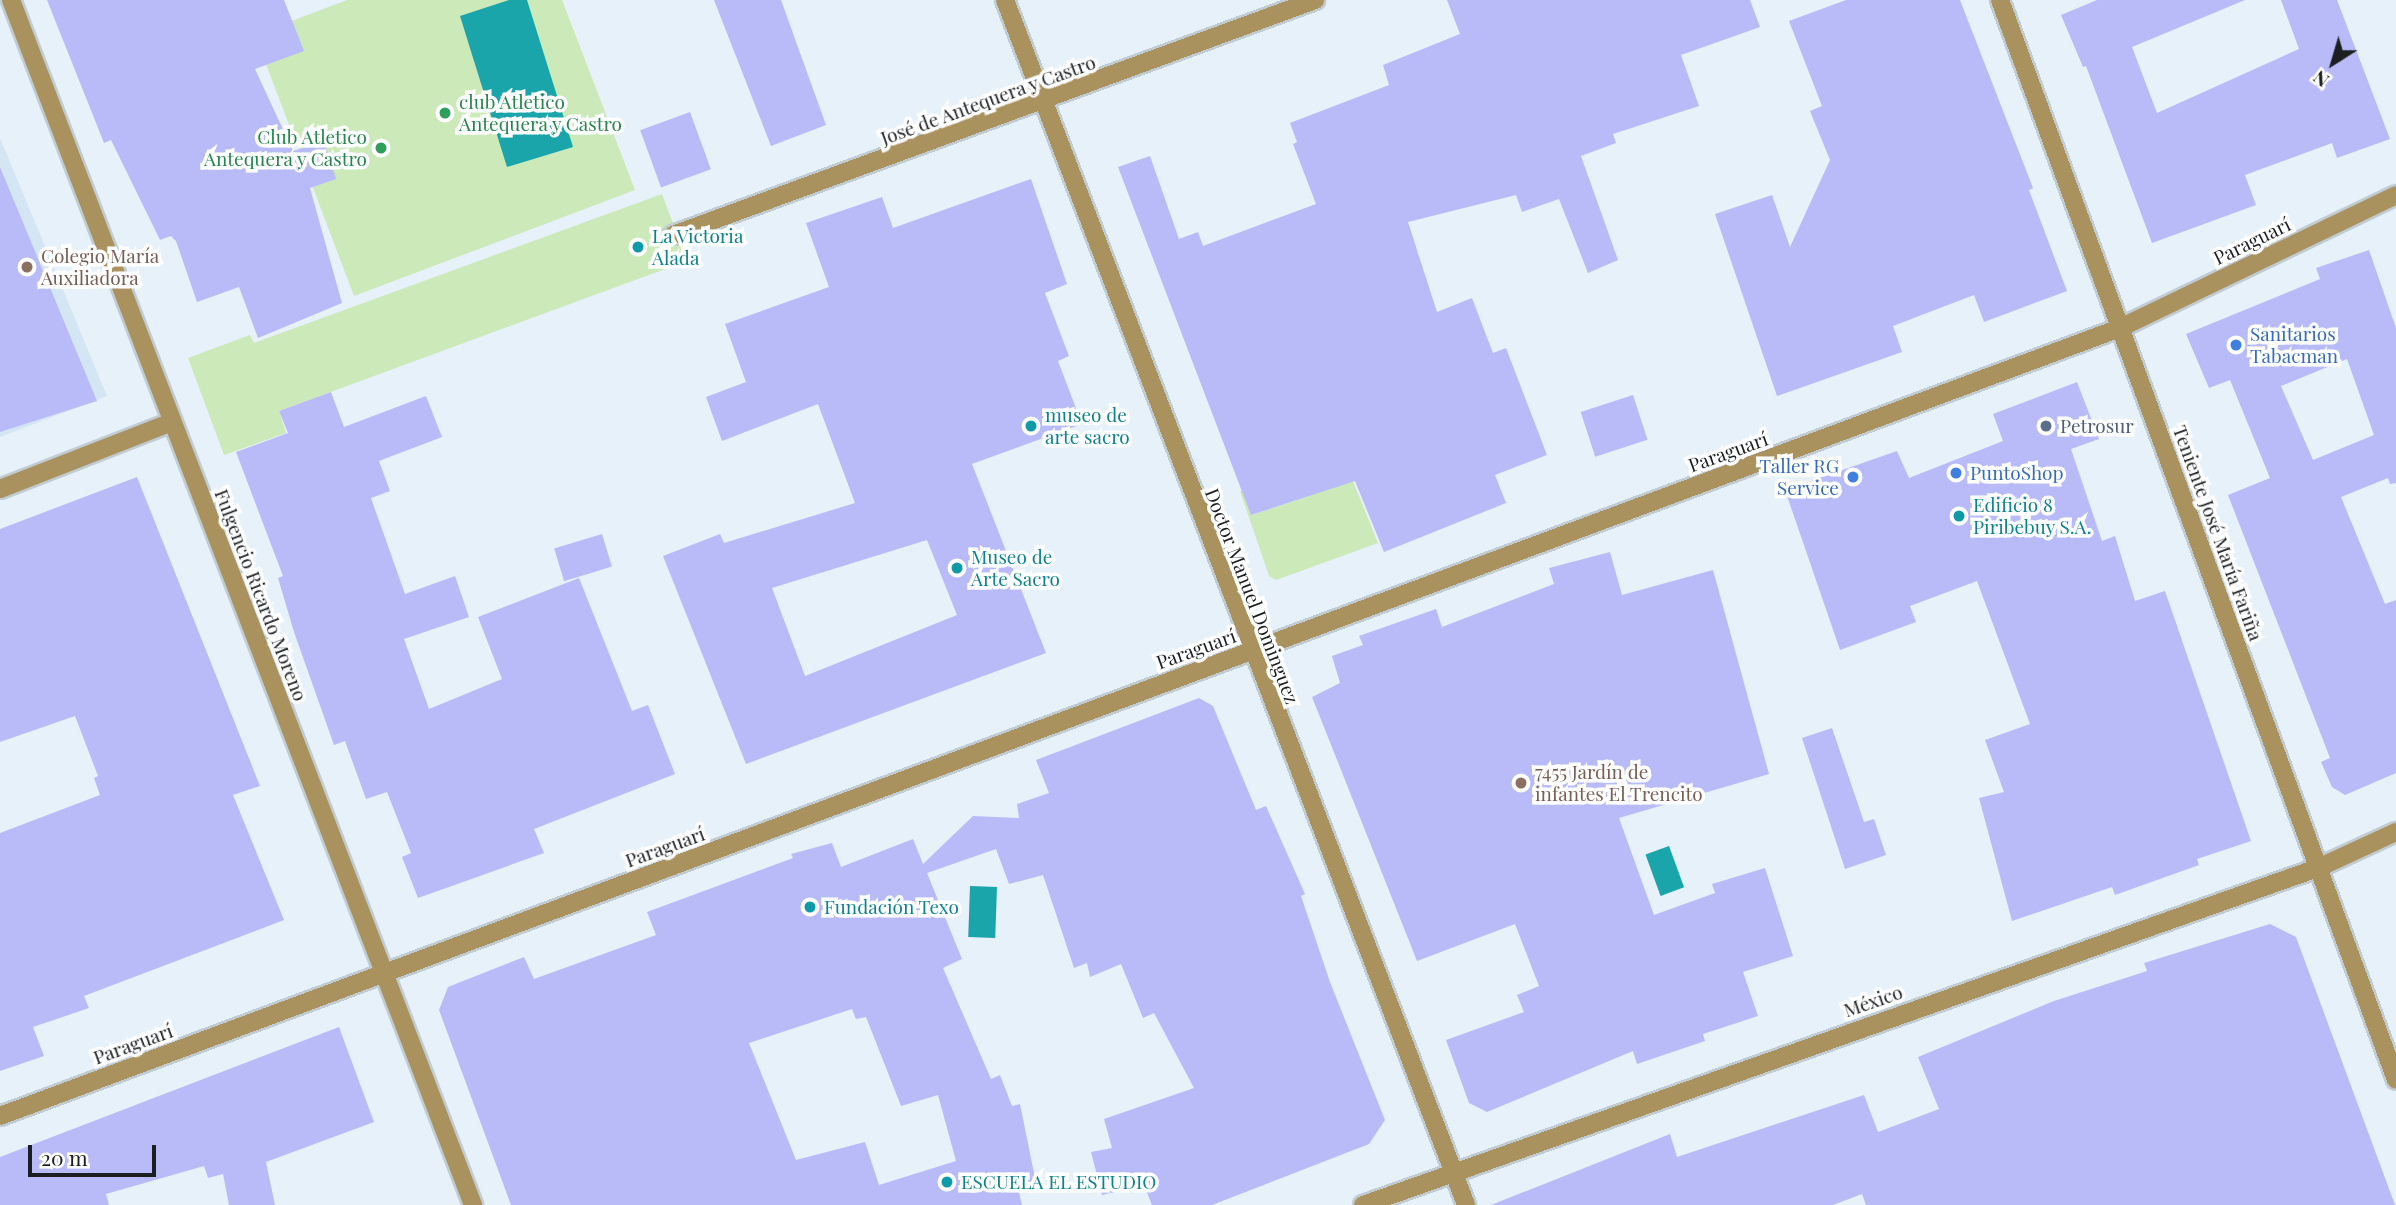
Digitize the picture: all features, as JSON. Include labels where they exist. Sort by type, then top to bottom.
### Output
[{"type":"street","name":"Fulgencio Ricardo Moreno","points":[[11,0],[473,1205]]},
{"type":"street","name":"Doctor Manuel Dominguez","points":[[1005,0],[1251,652],[1466,1205]]},
{"type":"street","name":"José de Antequera y Castro","points":[[673,235],[1043,103],[1315,0]]},
{"type":"street","name":"Teniente José María Fariña","points":[[2000,0],[2396,1080]]},
{"type":"street","name":"Paraguarí","points":[[0,1116],[2120,328],[2396,195]]},
{"type":"street","points":[[0,489],[172,422]]},
{"type":"street","name":"México","points":[[1363,1205],[1453,1170],[2318,868],[2396,832]]},
{"type":"shaded area","name":"Colegio María Auxiliadora","points":[[0,138],[107,396],[0,437]]},
{"type":"green space","name":"club Atletico Antequera y Castro","points":[[347,0],[562,0],[635,190],[354,296],[255,35]]},
{"type":"green space","points":[[662,194],[687,261],[279,411],[286,433],[224,455],[188,358],[250,335],[254,343]]},
{"type":"green space","points":[[1335,437],[1378,543],[1276,580],[1269,576],[1240,491],[1243,490],[1252,515],[1309,496]]},
{"type":"water","points":[[509,0],[527,0],[573,147],[507,167],[460,16]]},
{"type":"water","points":[[1669,846],[1684,887],[1661,896],[1646,855]]},
{"type":"water","points":[[970,886],[997,887],[995,938],[968,937]]},
{"type":"building","points":[[47,0],[284,0],[304,51],[255,69],[293,151],[324,141],[336,179],[310,188],[342,303],[258,338],[239,287],[197,302],[176,241],[171,236],[160,240],[111,140],[104,143]]},
{"type":"building","points":[[714,0],[781,0],[826,125],[771,146]]},
{"type":"building","points":[[1447,0],[1750,0],[1760,27],[1681,55],[1699,106],[1613,134],[1616,143],[1581,156],[1618,260],[1588,273],[1559,199],[1522,212],[1516,195],[1408,222],[1437,312],[1472,298],[1493,353],[1506,348],[1547,455],[1495,475],[1506,503],[1384,552],[1355,481],[1251,515],[1118,167],[1150,156],[1179,239],[1198,232],[1203,246],[1316,204],[1293,144],[1297,142],[1290,123],[1389,85],[1383,65],[1460,34]]},
{"type":"building","points":[[1846,0],[1960,0],[2033,188],[2029,190],[2067,291],[1984,322],[1974,295],[1893,326],[1902,352],[1777,396],[1715,214],[1772,195],[1790,247],[1830,160],[1810,111],[1822,106],[1789,21]]},
{"type":"building","points":[[2097,0],[2245,0],[2132,47],[2157,113],[2299,49],[2281,0],[2337,0],[2390,139],[2337,158],[2332,143],[2245,175],[2256,205],[2152,243],[2086,66],[2083,67],[2061,15]]},
{"type":"building","points":[[690,112],[711,169],[661,187],[640,130]]},
{"type":"building","name":"Colegio María Auxiliadora","points":[[0,167],[97,401],[0,432]]},
{"type":"building","points":[[1031,179],[1067,284],[1045,293],[1069,356],[1058,361],[1082,424],[972,464],[1046,653],[746,764],[663,556],[720,534],[724,543],[855,503],[818,404],[722,441],[706,397],[746,382],[725,324],[829,287],[806,223],[882,197],[893,228]],"holes":[[[927,540],[957,615],[805,676],[772,588]]]},
{"type":"building","points":[[2369,250],[2396,328],[2396,483],[2390,484],[2388,478],[2341,497],[2385,604],[2396,600],[2396,773],[2345,795],[2332,787],[2321,762],[2330,758],[2228,495],[2270,478],[2230,380],[2209,388],[2186,334],[2320,279],[2316,268]],"holes":[[[2347,359],[2374,435],[2313,460],[2281,386]]]},
{"type":"building","points":[[2077,382],[2099,439],[2071,449],[2102,541],[2115,536],[2135,601],[2165,591],[2251,841],[2197,859],[2199,865],[2115,895],[2112,887],[2012,921],[1979,798],[2004,792],[1985,740],[2030,724],[1977,581],[1910,606],[1916,622],[1840,650],[1785,490],[1897,451],[1909,478],[2003,441],[1993,414]]},
{"type":"building","points":[[331,392],[344,427],[426,396],[442,437],[379,461],[390,491],[371,498],[405,594],[455,576],[469,617],[404,639],[429,709],[502,679],[478,617],[579,578],[632,711],[648,705],[675,774],[534,829],[544,853],[418,898],[402,857],[411,853],[387,792],[366,799],[345,741],[334,745],[294,632],[278,578],[283,576],[236,452],[288,433],[279,411]]},
{"type":"building","points":[[1633,395],[1648,440],[1595,457],[1581,412]]},
{"type":"building","points":[[137,477],[260,786],[233,795],[284,920],[84,996],[89,1008],[33,1027],[44,1056],[0,1071],[0,833],[100,795],[94,778],[98,776],[75,716],[0,742],[0,529]]},
{"type":"building","points":[[602,534],[612,567],[564,581],[554,549]]},
{"type":"building","points":[[1610,552],[1622,595],[1713,570],[1769,774],[1619,818],[1654,915],[1715,893],[1712,884],[1765,868],[1793,956],[1743,972],[1758,1016],[1703,1034],[1705,1041],[1637,1064],[1633,1051],[1487,1112],[1469,1103],[1446,1040],[1524,1012],[1517,995],[1539,986],[1515,924],[1417,961],[1312,697],[1340,683],[1332,656],[1363,645],[1359,636],[1436,609],[1442,627],[1554,584],[1549,568]]},
{"type":"building","points":[[1199,698],[1213,706],[1256,810],[1266,806],[1305,894],[1301,896],[1330,982],[1385,1120],[1369,1144],[1212,1205],[1152,1205],[1144,1185],[1102,1195],[1091,1152],[1112,1148],[1104,1119],[1194,1088],[1154,1013],[1143,1018],[1121,964],[1090,977],[1087,963],[1074,968],[1043,875],[1009,884],[996,849],[927,873],[962,959],[943,968],[991,1079],[1000,1075],[1012,1106],[1020,1104],[1036,1183],[1018,1188],[1022,1205],[511,1205],[439,1010],[448,987],[524,957],[534,979],[656,935],[647,912],[793,858],[791,854],[832,843],[841,867],[913,839],[923,864],[973,816],[1019,818],[1017,804],[1049,793],[1036,760]],"holes":[[[852,1009],[856,1019],[866,1017],[901,1106],[938,1095],[956,1161],[879,1185],[865,1142],[796,1160],[749,1043]]]},
{"type":"building","points":[[1832,728],[1864,822],[1874,819],[1886,855],[1845,869],[1802,738]]},
{"type":"building","points":[[2270,924],[2296,937],[2395,1205],[1866,1205],[1862,1194],[1833,1205],[1491,1205],[1670,1134],[1677,1157],[1864,1095],[1878,1132],[1939,1109],[1918,1057],[2054,1001],[2147,971],[2144,963]]},
{"type":"building","points":[[339,1027],[374,1122],[266,1162],[275,1205],[229,1205],[223,1174],[208,1178],[204,1166],[106,1194],[109,1205],[0,1205],[0,1157]]},
{"type":"place","name":"club Atletico Antequera y Castro","points":[[445,113]]},
{"type":"place","name":"Club Atletico Antequera y Castro","points":[[381,148]]},
{"type":"place","name":"La Victoria Alada","points":[[638,247]]},
{"type":"place","name":"Colegio María Auxiliadora","points":[[27,267]]},
{"type":"place","name":"Sanitarios Tabacman","points":[[2236,345]]},
{"type":"place","name":"museo de arte sacro","points":[[1031,426]]},
{"type":"place","name":"Petrosur","points":[[2046,426]]},
{"type":"place","name":"PuntoShop","points":[[1956,473]]},
{"type":"place","name":"Taller RG Service","points":[[1853,477]]},
{"type":"place","name":"Edificio 8 Piribebuy S.A.","points":[[1959,516]]},
{"type":"place","name":"Museo de Arte Sacro","points":[[957,568]]},
{"type":"place","name":"7455 Jardín de infantes El Trencito","points":[[1521,783]]},
{"type":"place","name":"Fundación Texo","points":[[810,907]]},
{"type":"place","name":"ESCUELA EL ESTUDIO","points":[[947,1182]]}]
